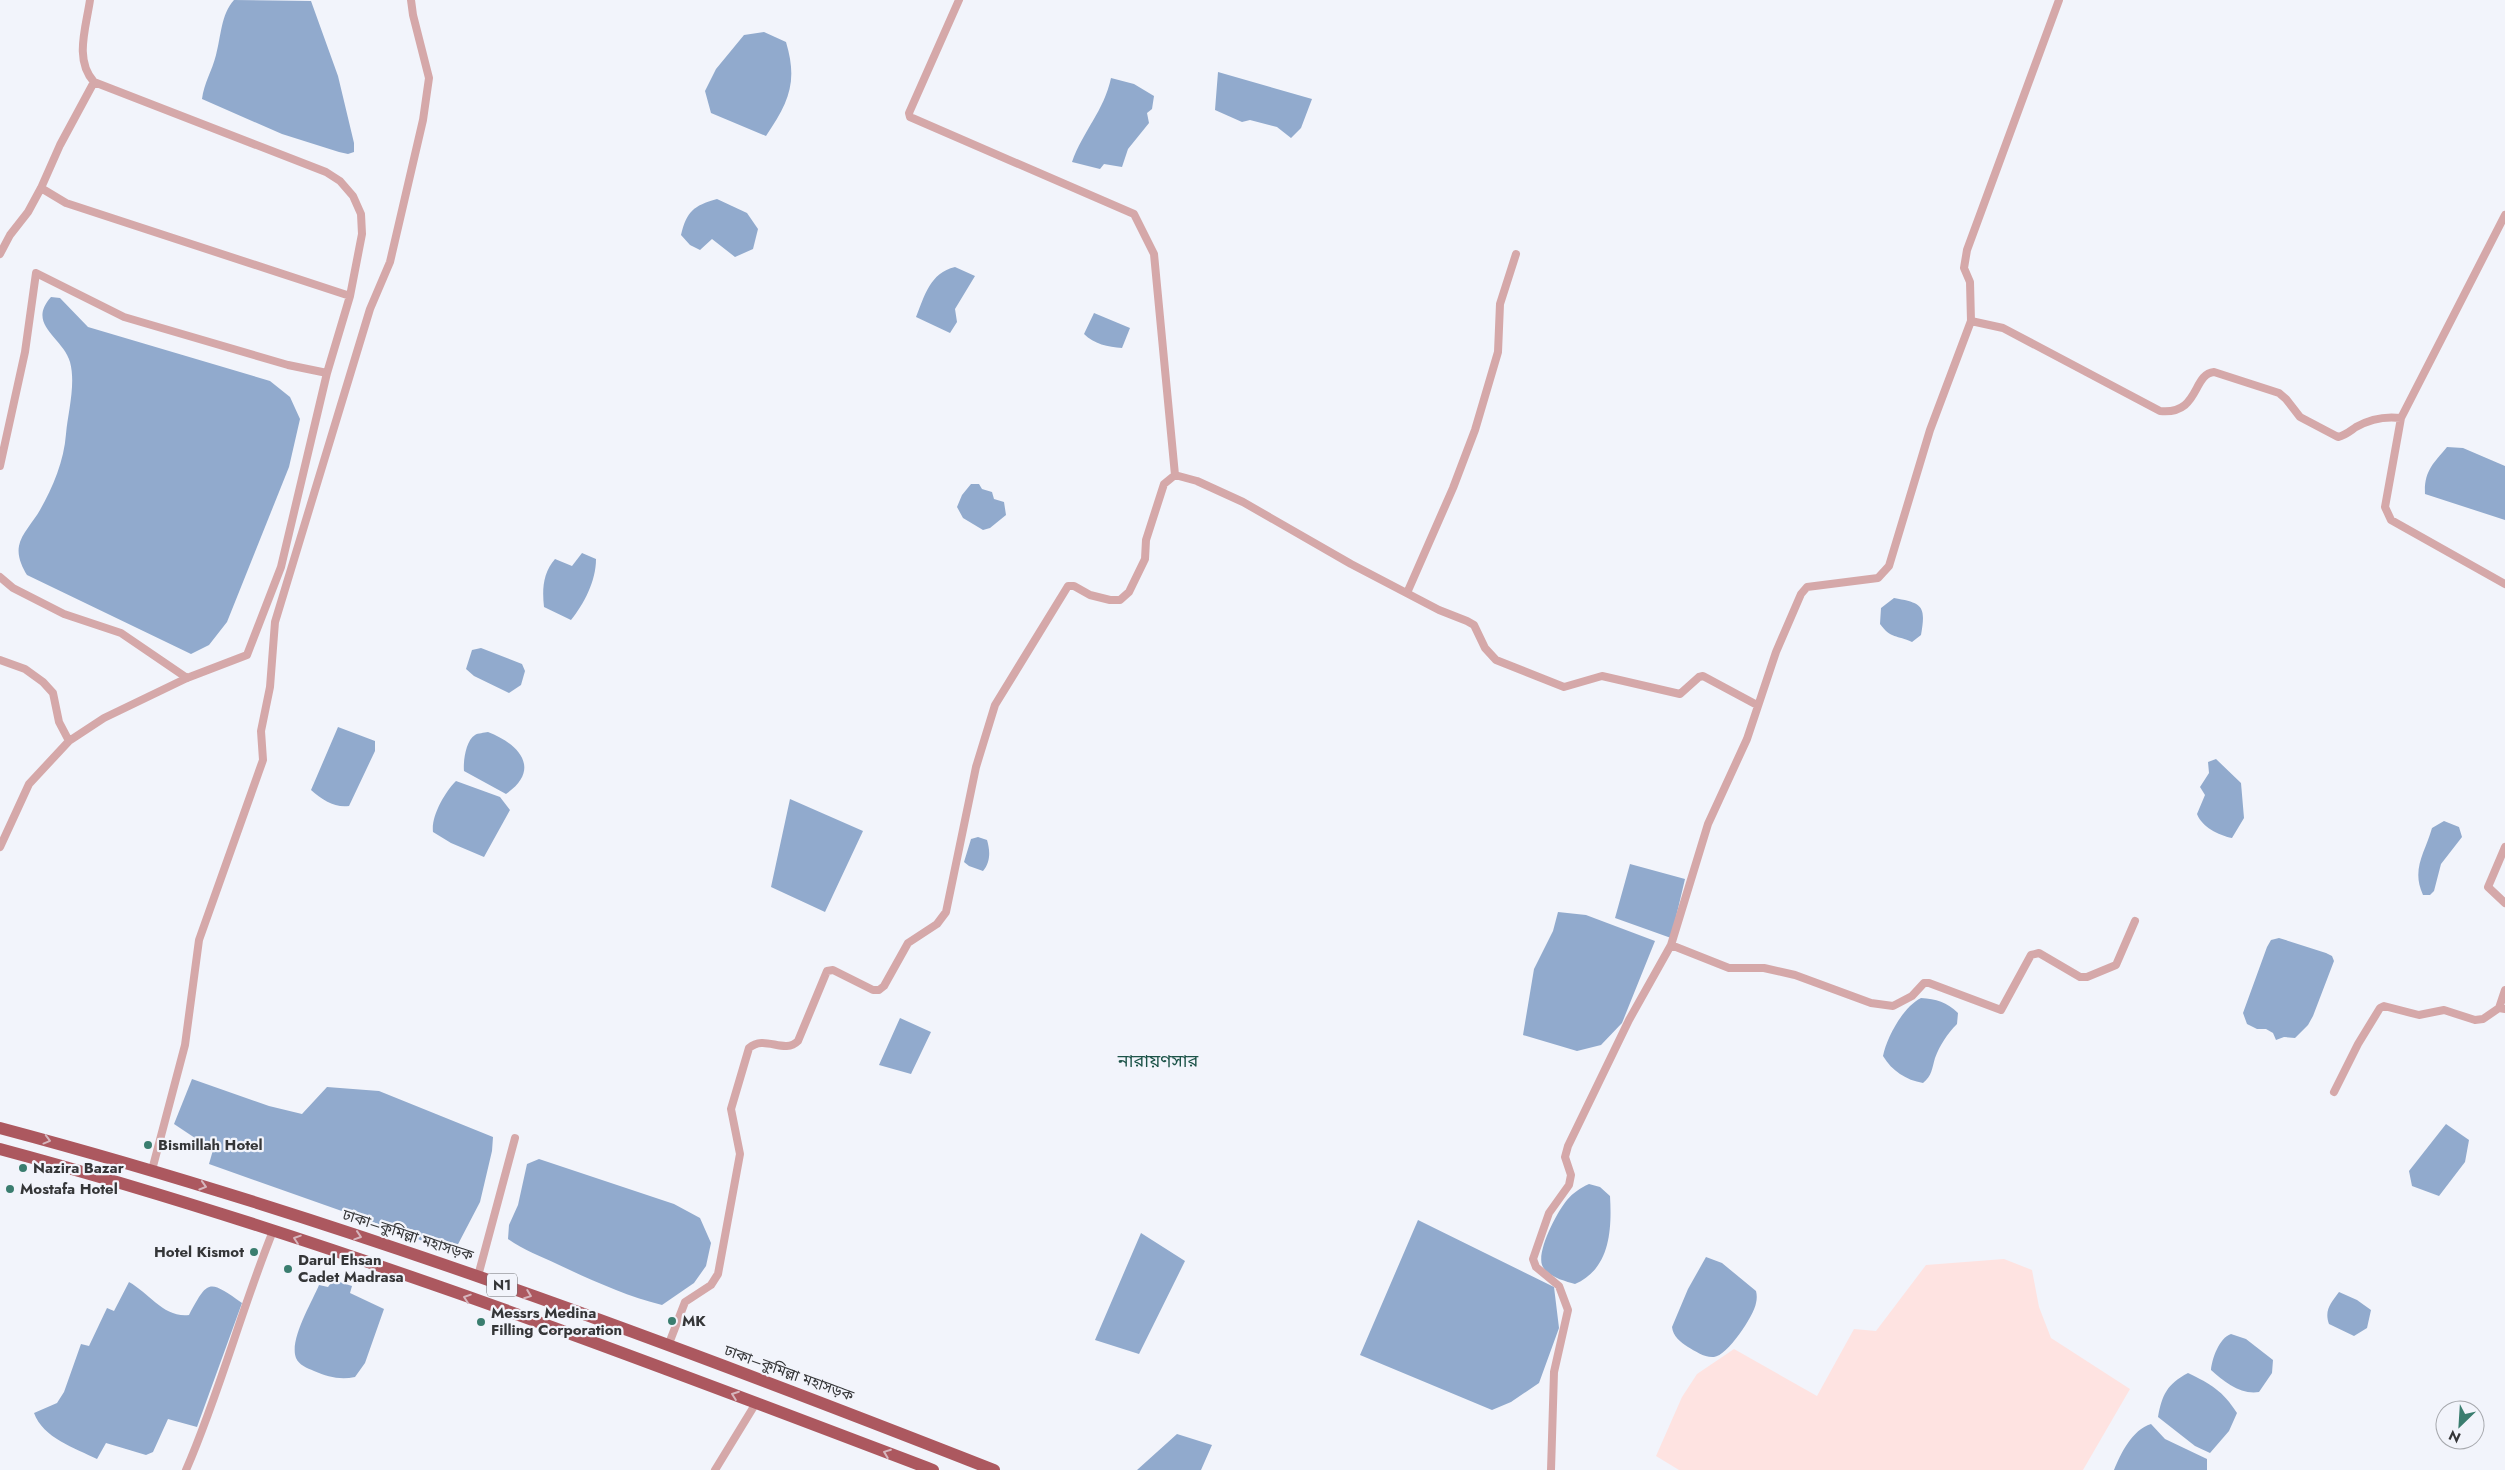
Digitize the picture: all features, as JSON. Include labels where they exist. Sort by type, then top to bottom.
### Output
[{"type":"highway","name":"ঢাকা–কুমিল্লা মহাসড়ক","points":[[0,1128],[152,1170],[478,1276],[841,1410],[994,1470]]},
{"type":"highway","name":"N1","points":[[0,1149],[108,1178],[273,1231],[543,1324],[933,1470]]},
{"type":"highway","points":[[543,1324],[549,1303]]},
{"type":"street","points":[[0,847],[29,784],[69,741],[104,718],[187,678],[241,658],[251,650],[268,596],[281,567],[327,373],[350,296],[362,234],[361,214],[353,196],[340,180],[326,172],[94,82],[86,73],[82,60],[90,0]]},
{"type":"street","points":[[152,1170],[185,1045],[199,940],[263,760],[261,731],[270,687],[275,622],[370,309],[390,262],[423,120],[429,78],[412,15],[411,0]]},
{"type":"street","points":[[959,0],[909,113],[910,117],[1134,214],[1154,254],[1175,474]]},
{"type":"street","points":[[1551,1470],[1554,1372],[1568,1310],[1559,1286],[1536,1267],[1533,1259],[1549,1214],[1568,1185],[1571,1175],[1565,1157],[1568,1146],[1629,1020],[1671,945],[1708,824],[1746,739],[1757,705],[1801,594],[1807,587],[1878,578],[1889,566],[1930,430],[1971,321],[1970,282],[1964,268],[1967,250],[2059,0]]},
{"type":"street","points":[[0,254],[10,235],[28,212],[42,188],[60,146],[94,82]]},
{"type":"street","points":[[42,188],[66,203],[350,296]]},
{"type":"street","points":[[2505,214],[2400,418],[2385,507],[2391,520],[2505,584]]},
{"type":"street","points":[[1407,593],[1453,488],[1475,430],[1498,352],[1500,304],[1516,254]]},
{"type":"street","points":[[0,466],[25,352],[36,273],[124,317],[288,365],[327,373]]},
{"type":"street","points":[[1971,321],[2003,328],[2160,411],[2173,412],[2183,408],[2207,375],[2214,372],[2279,393],[2300,417],[2338,437],[2345,436],[2364,423],[2388,416],[2400,418]]},
{"type":"street","points":[[1175,474],[1250,505],[1351,564],[1474,625],[1485,648],[1496,660],[1564,687],[1602,676],[1680,694],[1699,677],[1703,676],[1757,705]]},
{"type":"street","points":[[668,1346],[685,1302],[711,1285],[718,1274],[740,1154],[731,1109],[749,1048],[755,1043],[763,1042],[787,1047],[794,1046],[798,1041],[827,971],[833,970],[873,990],[879,990],[884,986],[908,943],[937,924],[946,912],[976,768],[995,705],[1068,586],[1074,586],[1090,595],[1110,600],[1120,600],[1129,592],[1145,559],[1146,540],[1164,484],[1175,474]]},
{"type":"street","points":[[0,578],[13,588],[64,614],[121,633],[187,678]]},
{"type":"street","points":[[0,660],[24,669],[43,682],[53,693],[59,722],[69,741]]},
{"type":"street","points":[[2505,847],[2488,887],[2505,903]]},
{"type":"street","points":[[1671,945],[1729,968],[1764,968],[1794,975],[1871,1003],[1893,1006],[1912,996],[1924,983],[1929,983],[2000,1010],[2031,955],[2040,954],[2080,977],[2087,977],[2116,964],[2135,921]]},
{"type":"street","points":[[2334,1092],[2358,1044],[2380,1008],[2384,1006],[2419,1015],[2444,1010],[2475,1020],[2483,1019],[2502,1009],[2505,990]]},
{"type":"street","points":[[478,1276],[515,1138]]},
{"type":"street","points":[[186,1470],[216,1394],[251,1286],[273,1231]]},
{"type":"street","points":[[715,1470],[756,1403]]},
{"type":"shaded area","points":[[2004,1259],[2032,1270],[2039,1307],[2051,1338],[2130,1389],[2083,1470],[1679,1470],[1656,1456],[1682,1397],[1697,1374],[1734,1349],[1817,1396],[1854,1329],[1876,1331],[1926,1265]]},
{"type":"water","points":[[234,0],[311,1],[338,76],[354,143],[354,152],[348,154],[339,152],[282,134],[202,99],[216,55],[226,12]]},
{"type":"water","points":[[764,32],[786,42],[791,69],[791,80],[786,102],[766,136],[711,113],[705,91],[716,69],[744,35]]},
{"type":"water","points":[[1218,72],[1312,99],[1301,128],[1291,138],[1277,127],[1250,120],[1242,122],[1215,110]]},
{"type":"water","points":[[1111,78],[1134,84],[1154,96],[1152,109],[1147,113],[1149,123],[1128,149],[1122,167],[1104,164],[1100,169],[1072,162],[1104,101]]},
{"type":"water","points":[[717,199],[747,213],[758,229],[753,249],[735,257],[712,239],[700,250],[690,245],[681,235],[686,220],[692,211],[702,204]]},
{"type":"water","points":[[955,267],[975,276],[955,309],[957,322],[950,333],[916,317],[926,293],[934,280],[940,274]]},
{"type":"water","points":[[51,297],[60,298],[88,327],[270,381],[290,397],[300,419],[289,467],[227,622],[209,645],[191,654],[27,575],[22,565],[19,557],[20,541],[45,501],[60,464],[65,444],[71,398],[72,371],[70,362],[61,345],[44,323],[42,315],[44,307]]},
{"type":"water","points":[[1094,313],[1130,328],[1122,348],[1102,344],[1084,334]]},
{"type":"water","points":[[2447,447],[2463,448],[2505,466],[2505,520],[2425,494],[2426,479],[2430,468]]},
{"type":"water","points":[[971,484],[979,484],[982,489],[992,492],[994,499],[1004,502],[1006,515],[990,528],[983,530],[963,518],[957,507],[962,495]]},
{"type":"water","points":[[582,553],[596,559],[594,576],[588,592],[571,620],[544,607],[544,581],[555,559],[572,566]]},
{"type":"water","points":[[1894,598],[1917,604],[1922,612],[1921,635],[1912,642],[1891,634],[1880,624],[1881,608]]},
{"type":"water","points":[[481,648],[522,664],[525,671],[521,685],[509,693],[474,676],[466,669],[472,650]]},
{"type":"water","points":[[338,727],[375,741],[375,751],[349,806],[339,806],[329,802],[311,790]]},
{"type":"water","points":[[488,732],[509,743],[522,758],[523,775],[517,785],[506,794],[464,771],[469,741],[476,734]]},
{"type":"water","points":[[2216,759],[2241,783],[2244,818],[2232,838],[2211,830],[2199,819],[2197,814],[2205,795],[2200,787],[2209,773],[2208,762]]},
{"type":"water","points":[[456,781],[500,797],[510,810],[484,857],[451,843],[433,832],[436,812],[447,791]]},
{"type":"water","points":[[790,799],[863,831],[825,912],[771,887]]},
{"type":"water","points":[[2444,821],[2459,827],[2462,837],[2441,864],[2434,891],[2430,895],[2423,895],[2418,877],[2420,861],[2432,828]]},
{"type":"water","points":[[978,837],[987,840],[989,848],[989,860],[983,871],[964,862],[971,839]]},
{"type":"water","points":[[1630,864],[1685,879],[1671,938],[1615,918]]},
{"type":"water","points":[[1558,912],[1586,915],[1655,941],[1622,1023],[1601,1045],[1577,1051],[1523,1035],[1534,969],[1553,931]]},
{"type":"water","points":[[2279,938],[2326,953],[2332,956],[2334,961],[2308,1025],[2295,1038],[2284,1037],[2276,1040],[2273,1033],[2266,1029],[2257,1029],[2247,1024],[2243,1013],[2267,947],[2271,940]]},
{"type":"water","points":[[1921,998],[1941,1002],[1950,1006],[1958,1013],[1957,1024],[1942,1044],[1930,1075],[1923,1083],[1911,1080],[1900,1074],[1883,1056],[1888,1040],[1902,1015],[1914,1002]]},
{"type":"water","points":[[900,1018],[931,1032],[911,1074],[879,1065]]},
{"type":"water","points":[[192,1079],[269,1106],[302,1114],[327,1087],[379,1091],[493,1137],[492,1151],[480,1202],[455,1250],[441,1249],[404,1233],[209,1164],[213,1150],[174,1124]]},
{"type":"water","points":[[2446,1124],[2469,1140],[2465,1162],[2439,1196],[2412,1186],[2409,1171]]},
{"type":"water","points":[[539,1159],[674,1204],[700,1218],[711,1243],[706,1266],[694,1283],[662,1305],[596,1282],[532,1253],[508,1239],[509,1225],[518,1205],[527,1164]]},
{"type":"water","points":[[1589,1184],[1600,1187],[1610,1196],[1609,1235],[1602,1259],[1596,1269],[1575,1284],[1557,1278],[1544,1269],[1541,1258],[1542,1250],[1553,1222],[1567,1200],[1574,1193]]},
{"type":"water","points":[[1418,1220],[1554,1287],[1559,1328],[1539,1383],[1511,1402],[1492,1410],[1360,1355]]},
{"type":"water","points":[[1141,1233],[1185,1261],[1139,1354],[1095,1340]]},
{"type":"water","points":[[1706,1257],[1722,1263],[1756,1291],[1757,1296],[1754,1309],[1739,1334],[1726,1350],[1714,1357],[1704,1355],[1685,1345],[1675,1336],[1672,1327],[1688,1289]]},
{"type":"water","points":[[333,1280],[352,1286],[350,1293],[384,1309],[365,1363],[355,1377],[350,1378],[324,1375],[299,1363],[296,1358],[295,1350],[298,1331],[319,1285],[328,1287]]},
{"type":"water","points":[[129,1282],[164,1309],[180,1315],[189,1315],[205,1289],[210,1287],[222,1290],[242,1303],[197,1427],[168,1419],[153,1452],[146,1455],[106,1443],[97,1459],[52,1436],[38,1422],[34,1413],[57,1403],[64,1392],[81,1344],[89,1346],[107,1308],[114,1311]]},
{"type":"water","points":[[2339,1292],[2357,1300],[2371,1310],[2367,1328],[2354,1336],[2329,1324],[2328,1311]]},
{"type":"water","points":[[2231,1334],[2246,1339],[2273,1360],[2272,1373],[2259,1392],[2239,1390],[2221,1379],[2211,1370],[2220,1344]]},
{"type":"water","points":[[2188,1373],[2216,1389],[2227,1399],[2237,1413],[2229,1431],[2210,1453],[2195,1446],[2158,1417],[2161,1402],[2170,1386]]},
{"type":"water","points":[[2151,1424],[2165,1439],[2207,1459],[2207,1470],[2114,1470],[2128,1443],[2138,1431]]},
{"type":"water","points":[[1177,1434],[1212,1445],[1201,1470],[1137,1470]]},
{"type":"place","name":"Bismillah Hotel","points":[[148,1145]]},
{"type":"place","name":"Nazira Bazar","points":[[23,1168]]},
{"type":"place","name":"Mostafa Hotel","points":[[10,1189]]},
{"type":"place","name":"Hotel Kismot","points":[[254,1252]]},
{"type":"place","name":"Darul Ehsan Cadet Madrasa","points":[[288,1269]]},
{"type":"place","name":"MK","points":[[672,1321]]},
{"type":"place","name":"Messrs Medina Filling Corporation","points":[[481,1322]]},
{"type":"district","name":"নারায়ণসার","points":[[1158,1061]]}]
